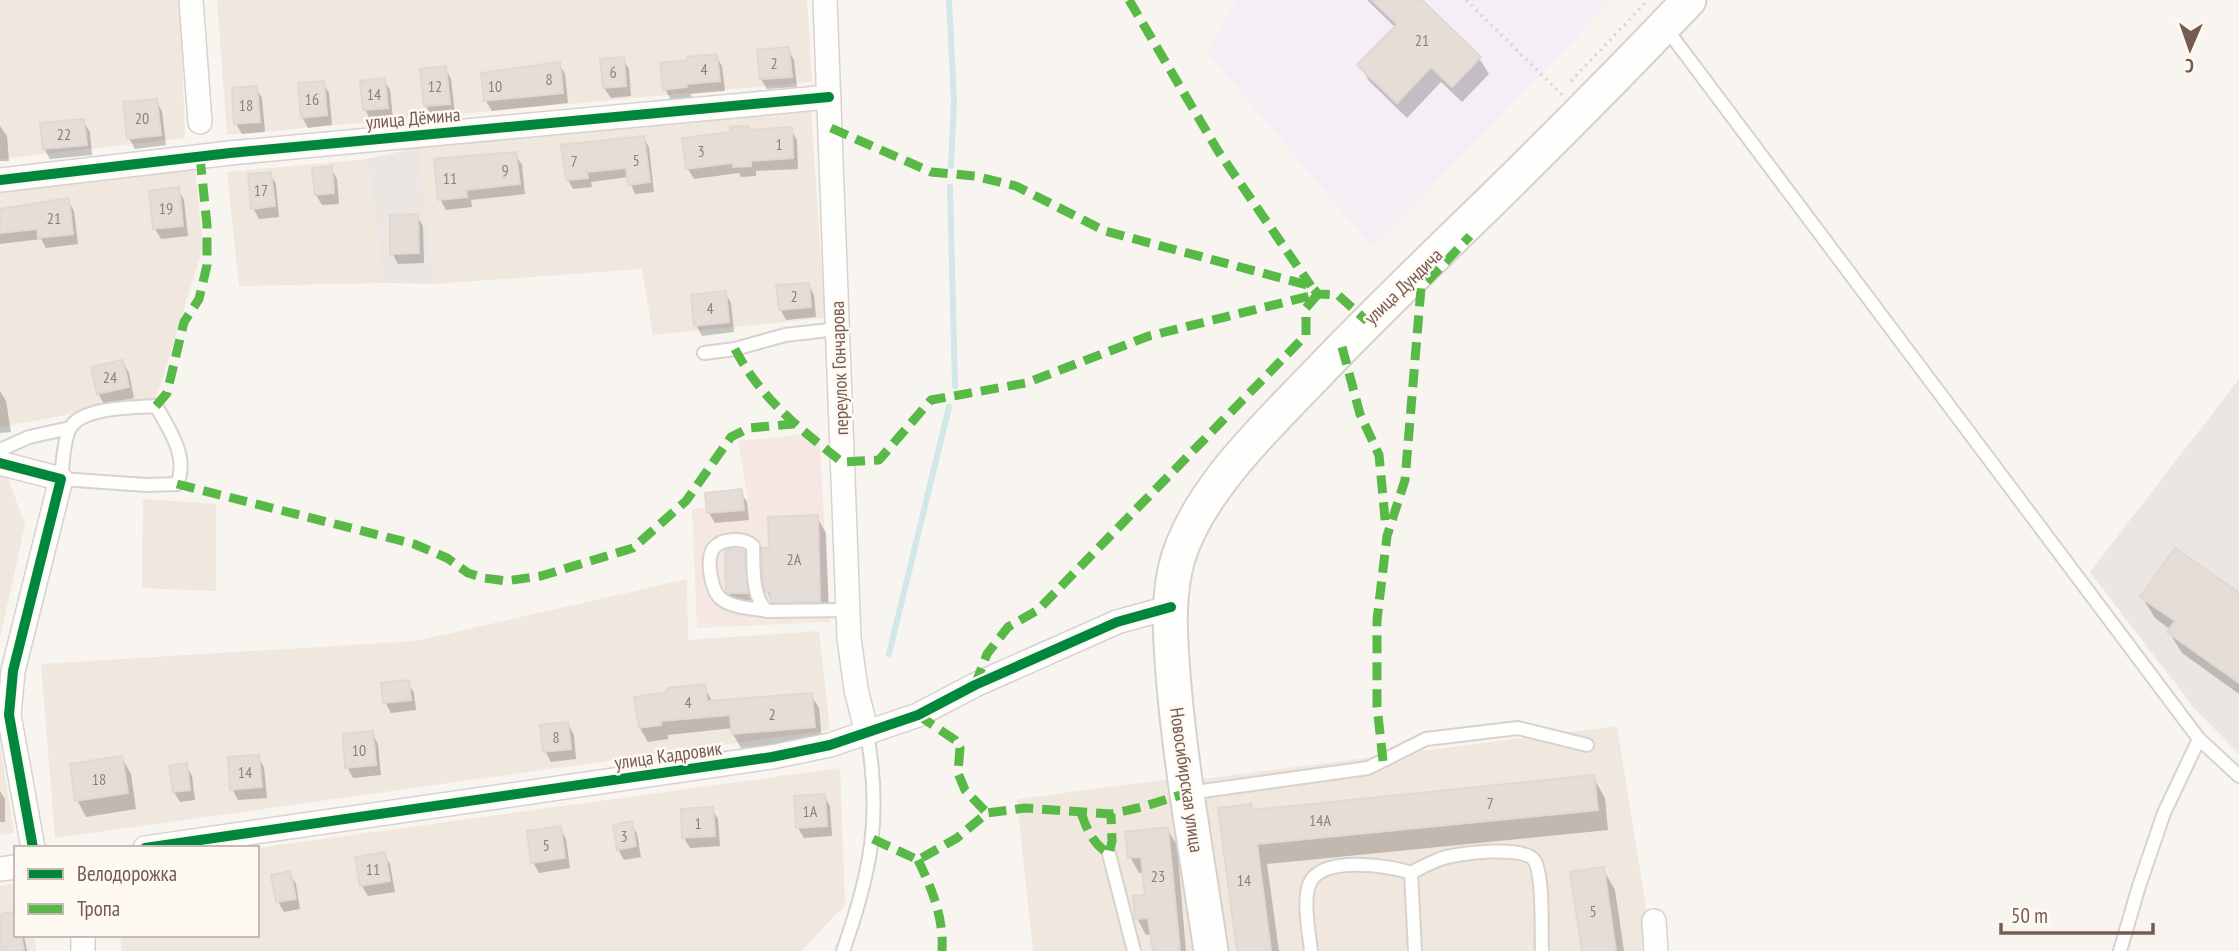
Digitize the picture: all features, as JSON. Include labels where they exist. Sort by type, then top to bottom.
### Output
[{"type":"main road","name":"улица Дундича","points":[[1171,607],[1181,548],[1205,505],[1232,468],[1367,321],[1581,113],[1689,0]]},
{"type":"main road","name":"Новосибирская улица","points":[[1171,607],[1177,721],[1211,951]]},
{"type":"street","points":[[189,158],[200,122],[191,0]]},
{"type":"street","name":"переулок Гончарова","points":[[825,0],[849,638],[856,689],[867,734]]},
{"type":"street","name":"улица Дёмина","points":[[0,180],[230,153],[829,97]]},
{"type":"street","points":[[200,122],[208,134],[230,153]]},
{"type":"street","points":[[0,463],[61,479],[13,671],[9,715],[33,846]]},
{"type":"street","name":"улица Кадровик","points":[[159,846],[772,757],[830,745],[918,715],[975,685],[1117,622],[1171,607]]},
{"type":"street","points":[[1654,922],[1656,951]]},
{"type":"lane","points":[[1664,26],[2199,739],[2239,776]]},
{"type":"lane","points":[[704,353],[735,349],[785,335],[838,330]]},
{"type":"lane","points":[[0,450],[29,437],[70,428],[92,413],[156,406],[180,453],[181,467],[177,484],[146,485],[61,479],[70,428]]},
{"type":"lane","points":[[766,611],[757,596],[753,546],[750,542],[725,541],[715,547],[711,553],[713,585],[719,597],[730,603],[766,611],[848,610]]},
{"type":"lane","points":[[1187,793],[1368,768],[1426,739],[1518,727],[1587,745]]},
{"type":"lane","points":[[843,951],[857,911],[873,839],[874,774],[867,734]]},
{"type":"lane","points":[[2120,951],[2164,813],[2199,739]]},
{"type":"lane","points":[[1311,951],[1307,895],[1309,883],[1317,875],[1336,867],[1367,864],[1391,866],[1411,873],[1442,858],[1472,853],[1513,852],[1528,855],[1535,862],[1539,878],[1542,951]]},
{"type":"lane","points":[[1109,854],[1134,951]]},
{"type":"lane","points":[[1411,873],[1415,951]]},
{"type":"path","points":[[1466,0],[1581,113]]},
{"type":"shaded area","points":[[0,0],[180,0],[185,138],[0,159]]},
{"type":"shaded area","points":[[217,0],[807,0],[812,82],[227,135]]},
{"type":"shaded area","points":[[1236,0],[1612,0],[1373,248],[1207,52]]},
{"type":"shaded area","points":[[811,110],[825,318],[653,335],[642,269],[434,284],[419,147]]},
{"type":"shaded area","points":[[419,147],[434,284],[383,283],[367,159]]},
{"type":"shaded area","points":[[367,159],[383,283],[239,286],[227,172]]},
{"type":"shaded area","points":[[195,166],[203,247],[156,399],[0,427],[0,188]]},
{"type":"shaded area","points":[[2239,379],[2239,754],[2194,708],[2090,572]]},
{"type":"shaded area","points":[[819,433],[830,622],[697,628],[692,509],[748,499],[738,441]]},
{"type":"shaded area","points":[[7,475],[25,525],[0,638],[0,477]]},
{"type":"shaded area","points":[[143,499],[216,504],[216,591],[142,588]]},
{"type":"shaded area","points":[[687,579],[688,640],[819,631],[830,730],[55,838],[41,664],[416,641]]},
{"type":"shaded area","points":[[1617,726],[1653,951],[1227,951],[1202,779]]},
{"type":"shaded area","points":[[0,743],[14,833],[0,835]]},
{"type":"shaded area","points":[[840,768],[845,905],[801,951],[122,951],[120,937],[259,937],[259,848]]},
{"type":"shaded area","points":[[1179,778],[1200,951],[1033,951],[1017,799]]},
{"type":"shaded area","points":[[14,883],[14,937],[34,937],[36,951],[0,951],[0,886]]},
{"type":"building","points":[[1372,0],[1422,0],[1481,57],[1452,87],[1431,67],[1397,103],[1357,65],[1397,24]]},
{"type":"building","points":[[789,47],[792,77],[760,79],[757,50]]},
{"type":"building","points":[[717,54],[720,81],[686,84],[687,87],[663,90],[660,63]]},
{"type":"building","points":[[624,57],[626,86],[603,88],[600,59]]},
{"type":"building","points":[[560,62],[563,93],[484,101],[481,73]]},
{"type":"building","points":[[446,66],[450,104],[424,106],[420,69]]},
{"type":"building","points":[[385,78],[388,108],[363,110],[360,81]]},
{"type":"building","points":[[324,81],[327,115],[301,118],[298,83]]},
{"type":"building","points":[[257,86],[260,122],[234,124],[232,88]]},
{"type":"building","points":[[157,99],[161,135],[127,139],[123,102]]},
{"type":"building","points":[[84,119],[87,145],[43,149],[40,123]]},
{"type":"building","points":[[748,126],[749,130],[792,127],[793,158],[751,161],[751,166],[733,167],[733,163],[686,169],[682,138],[731,132],[730,127]]},
{"type":"building","points":[[644,136],[650,182],[628,185],[626,168],[587,172],[588,178],[566,180],[561,145]]},
{"type":"building","points":[[516,152],[520,184],[466,190],[467,197],[438,200],[434,159]]},
{"type":"building","points":[[332,166],[334,193],[315,195],[312,168]]},
{"type":"building","points":[[271,172],[275,206],[251,209],[248,174]]},
{"type":"building","points":[[179,187],[183,226],[153,229],[149,191]]},
{"type":"building","points":[[69,198],[73,234],[38,238],[37,229],[0,233],[0,209]]},
{"type":"building","points":[[418,214],[419,253],[390,254],[390,215]]},
{"type":"building","points":[[809,283],[811,307],[779,310],[776,285]]},
{"type":"building","points":[[726,291],[729,322],[694,326],[691,295]]},
{"type":"building","points":[[123,360],[129,387],[97,394],[91,367]]},
{"type":"building","points":[[742,489],[744,510],[707,513],[705,493]]},
{"type":"building","points":[[818,515],[820,602],[771,602],[770,592],[766,592],[764,587],[762,571],[762,548],[769,548],[768,517]]},
{"type":"building","points":[[2175,548],[2239,593],[2239,683],[2167,632],[2175,621],[2140,597]]},
{"type":"building","points":[[725,551],[744,551],[748,593],[726,591]]},
{"type":"building","points":[[409,680],[411,700],[383,703],[381,683]]},
{"type":"building","points":[[705,684],[707,701],[812,693],[815,727],[732,734],[730,715],[661,721],[661,725],[639,728],[634,697],[667,692],[667,688]]},
{"type":"building","points":[[568,722],[571,749],[543,752],[540,725]]},
{"type":"building","points":[[373,731],[376,765],[345,768],[343,734]]},
{"type":"building","points":[[259,755],[262,787],[230,790],[228,757]]},
{"type":"building","points":[[122,756],[128,793],[75,801],[70,764]]},
{"type":"building","points":[[187,763],[190,790],[173,792],[169,766]]},
{"type":"building","points":[[1594,775],[1598,810],[1257,844],[1271,951],[1237,951],[1218,808],[1251,804],[1252,810]]},
{"type":"building","points":[[825,794],[827,826],[796,828],[794,796]]},
{"type":"building","points":[[713,807],[715,836],[682,838],[681,809]]},
{"type":"building","points":[[632,821],[636,846],[617,850],[613,825]]},
{"type":"building","points":[[561,826],[565,858],[531,863],[527,831]]},
{"type":"building","points":[[1168,827],[1180,951],[1153,951],[1148,918],[1135,919],[1133,896],[1145,895],[1141,857],[1128,858],[1125,832]]},
{"type":"building","points":[[385,852],[390,881],[360,886],[355,857]]},
{"type":"building","points":[[1604,867],[1616,951],[1582,951],[1570,872]]},
{"type":"building","points":[[290,871],[296,899],[276,902],[271,875]]},
{"type":"building","points":[[14,912],[14,937],[21,937],[24,951],[0,951],[0,914]]},
{"type":"waterway","points":[[949,0],[954,100],[951,166]]},
{"type":"waterway","points":[[950,187],[955,386]]},
{"type":"waterway","points":[[889,654],[949,407]]},
{"type":"marked path","points":[[1129,0],[1218,151],[1311,286]]},
{"type":"marked path","points":[[831,128],[931,172],[975,176],[1016,186],[1105,231],[1311,286],[1318,294],[1338,295],[1367,321]]},
{"type":"marked path","points":[[156,406],[167,393],[184,322],[199,299],[207,265],[207,225],[200,157]]},
{"type":"marked path","points":[[1383,761],[1377,706],[1377,620],[1387,536],[1405,480],[1421,288],[1470,236]]},
{"type":"marked path","points":[[735,349],[756,383],[782,412],[842,462],[879,460],[931,400],[1026,383],[1149,336],[1318,294]]},
{"type":"marked path","points":[[975,685],[987,654],[1008,627],[1038,610],[1306,335],[1306,308],[1318,294]]},
{"type":"marked path","points":[[1342,347],[1360,414],[1379,455],[1386,529]]},
{"type":"marked path","points":[[177,484],[414,544],[447,558],[468,573],[506,581],[541,576],[633,548],[686,501],[731,437],[749,428],[793,424]]},
{"type":"marked path","points":[[918,715],[955,740],[960,748],[958,773],[965,790],[987,813]]},
{"type":"marked path","points":[[873,839],[918,860],[957,838],[987,813],[1025,808],[1111,814],[1187,793]]},
{"type":"marked path","points":[[1081,813],[1088,831],[1109,854],[1112,841],[1111,814]]},
{"type":"marked path","points":[[918,860],[936,904],[942,951]]},
{"type":"cycle path","points":[[0,180],[230,153],[829,97]]},
{"type":"cycle path","points":[[0,463],[61,479],[13,671],[9,715],[33,846]]},
{"type":"cycle path","points":[[159,846],[772,757],[830,745],[918,715],[975,685],[1117,622],[1171,607]]}]
